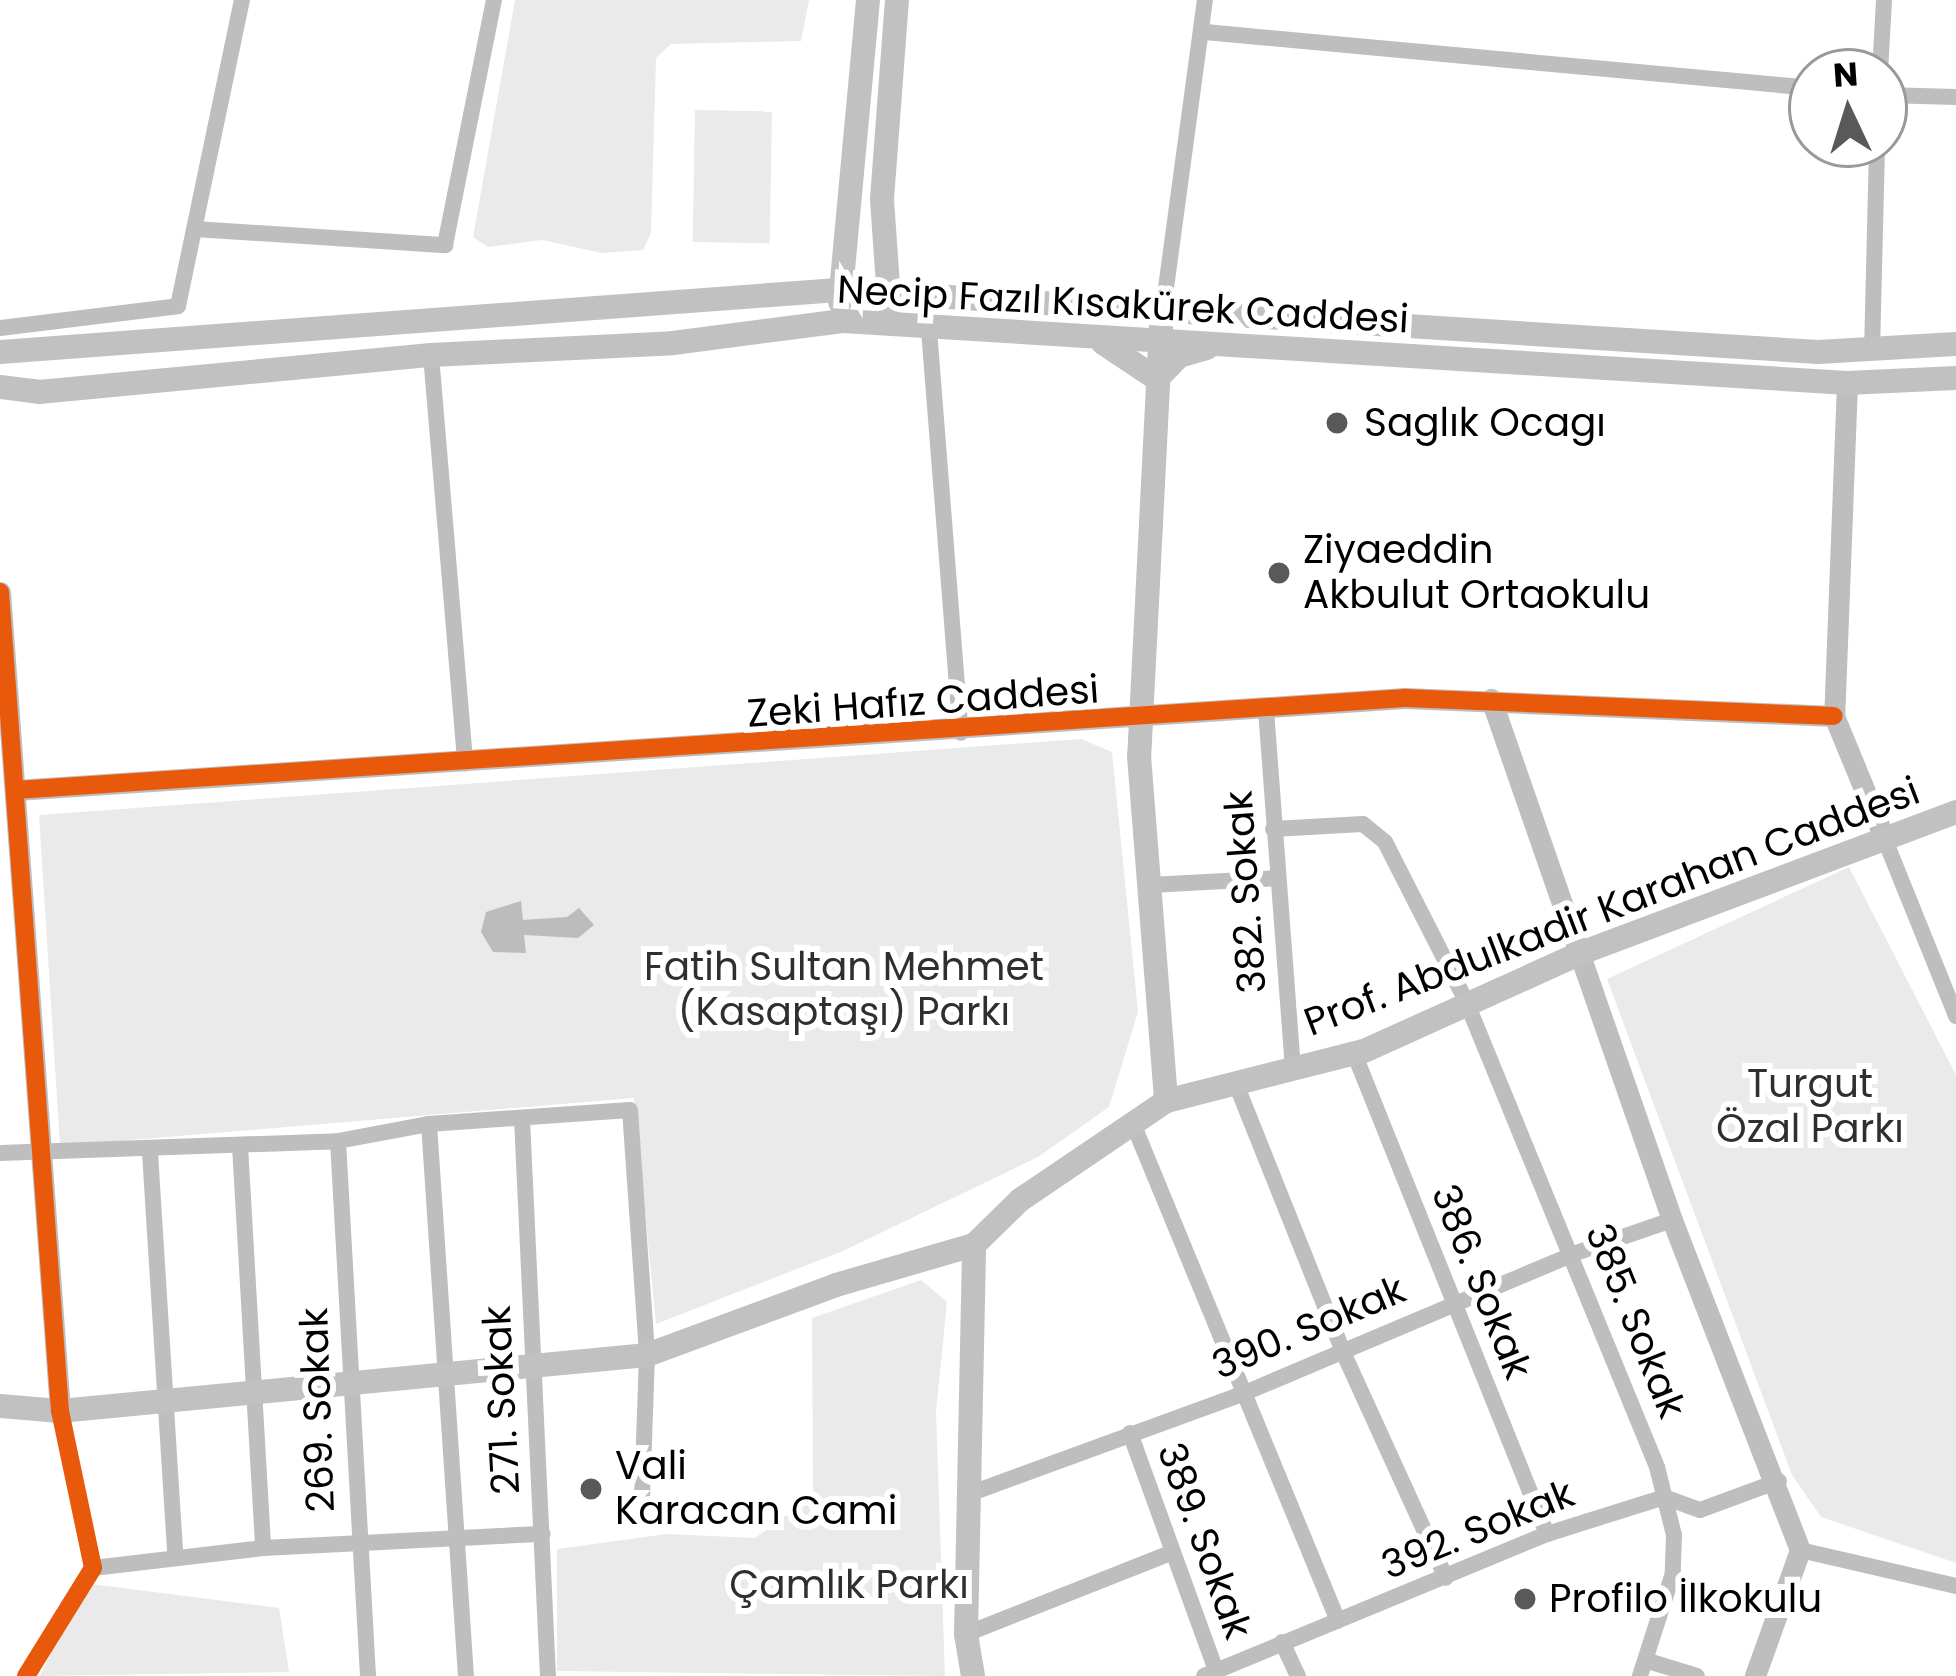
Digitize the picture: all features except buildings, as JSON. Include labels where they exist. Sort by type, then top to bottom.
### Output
[{"type":"main road","points":[[843,321],[838,290],[868,0]]},
{"type":"main road","points":[[890,310],[882,199],[897,0]]},
{"type":"main road","name":"Necip Fazıl Kısakürek Caddesi","points":[[0,352],[838,290],[929,330],[1846,383],[1956,378]]},
{"type":"main road","name":"Necip Fazıl Kısakürek Caddesi","points":[[0,388],[39,392],[430,355],[673,343],[843,321],[890,310],[1163,310],[1872,352],[1956,344]]},
{"type":"main road","points":[[1163,310],[1141,720],[1166,1102]]},
{"type":"main road","points":[[1059,335],[1131,355],[1157,379]]},
{"type":"main road","points":[[1157,379],[1179,356],[1218,345]]},
{"type":"main road","name":"Prof. Abdulkadir Karahan Caddesi","points":[[0,1406],[60,1411],[354,1387],[647,1355],[836,1286],[974,1245],[1020,1200],[1166,1102],[1354,1053],[1581,953],[1956,812]]},
{"type":"main road","points":[[973,1676],[966,1634],[974,1245]]},
{"type":"street","points":[[0,328],[178,306],[242,0]]},
{"type":"street","points":[[195,229],[445,245],[494,0]]},
{"type":"street","points":[[1163,310],[1205,32],[1205,0]]},
{"type":"street","points":[[1881,48],[1884,0]]},
{"type":"street","points":[[1205,32],[1788,86]]},
{"type":"street","points":[[1908,96],[1956,97]]},
{"type":"street","points":[[1872,352],[1876,168]]},
{"type":"street","points":[[929,330],[962,733]]},
{"type":"street","points":[[430,355],[466,764]]},
{"type":"street","points":[[1846,383],[1834,716],[1956,1016]]},
{"type":"street","points":[[0,592],[6,729],[16,790],[60,1411],[93,1568],[26,1676]]},
{"type":"street","points":[[1491,699],[1672,1220],[1779,1481],[1800,1550],[1755,1676]]},
{"type":"street","name":"Zeki Hafız Caddesi","points":[[16,790],[1491,699],[1834,716]]},
{"type":"street","name":"382. Sokak","points":[[1266,710],[1293,1069]]},
{"type":"street","name":"385. Sokak","points":[[1273,829],[1363,824],[1385,842],[1466,1000],[1573,1253],[1664,1497],[1673,1573],[1644,1668]]},
{"type":"street","points":[[1150,885],[1277,878]]},
{"type":"street","name":"386. Sokak","points":[[1354,1053],[1547,1534]]},
{"type":"street","points":[[1236,1084],[1343,1352],[1446,1578]]},
{"type":"street","points":[[0,1153],[44,1157],[338,1141],[429,1124],[630,1110],[647,1355],[642,1497]]},
{"type":"street","name":"271. Sokak","points":[[521,1119],[548,1676]]},
{"type":"street","points":[[429,1124],[466,1676]]},
{"type":"street","points":[[1135,1126],[1338,1621]]},
{"type":"street","name":"269. Sokak","points":[[338,1141],[354,1387],[355,1542],[368,1676]]},
{"type":"street","points":[[240,1146],[263,1548]]},
{"type":"street","points":[[150,1153],[175,1555]]},
{"type":"street","name":"390. Sokak","points":[[969,1494],[1247,1392],[1573,1253],[1672,1220]]},
{"type":"street","name":"389. Sokak","points":[[1130,1433],[1210,1674]]},
{"type":"street","name":"392. Sokak","points":[[1210,1674],[1547,1534],[1664,1497],[1700,1510],[1779,1481]]},
{"type":"street","points":[[93,1568],[263,1548],[543,1534]]},
{"type":"street","points":[[1800,1550],[1956,1586]]},
{"type":"street","points":[[966,1634],[1171,1553]]},
{"type":"street","points":[[1282,1642],[1298,1676]]},
{"type":"street","points":[[1644,1668],[1697,1676]]},
{"type":"green space","points":[[515,0],[809,0],[801,41],[671,44],[656,58],[651,233],[643,250],[602,253],[542,240],[488,247],[473,237]]},
{"type":"green space","points":[[695,110],[772,111],[770,243],[693,242]]},
{"type":"green space","name":"Fatih Sultan Mehmet (Kasaptaşı) Parkı","points":[[1081,739],[1112,752],[1138,1012],[1109,1107],[1038,1157],[843,1251],[656,1324],[634,1098],[60,1146],[39,815]]},
{"type":"green space","name":"Turgut Özal Parkı","points":[[1849,867],[1956,1075],[1956,1563],[1821,1517],[1792,1475],[1607,979]]},
{"type":"green space","name":"Çamlık Parkı","points":[[921,1280],[947,1302],[936,1412],[945,1676],[557,1671],[557,1549],[667,1534],[755,1538],[813,1496],[812,1318]]},
{"type":"green space","points":[[83,1583],[279,1608],[289,1672],[40,1676]]},
{"type":"shaded area","points":[[521,901],[523,920],[567,917],[579,908],[594,925],[578,938],[524,935],[526,953],[493,952],[481,932],[486,912]]},
{"type":"cycle path","points":[[0,592],[60,1411],[93,1568],[26,1676]]},
{"type":"cycle path","points":[[16,790],[1405,698],[1834,716]]},
{"type":"place","name":"Saglık Ocagı","points":[[1337,423]]},
{"type":"place","name":"Ziyaeddin Akbulut Ortaokulu","points":[[1279,573]]},
{"type":"place","name":"Vali Karacan Cami","points":[[591,1489]]},
{"type":"place","name":"Profilo İlkokulu","points":[[1525,1599]]}]
